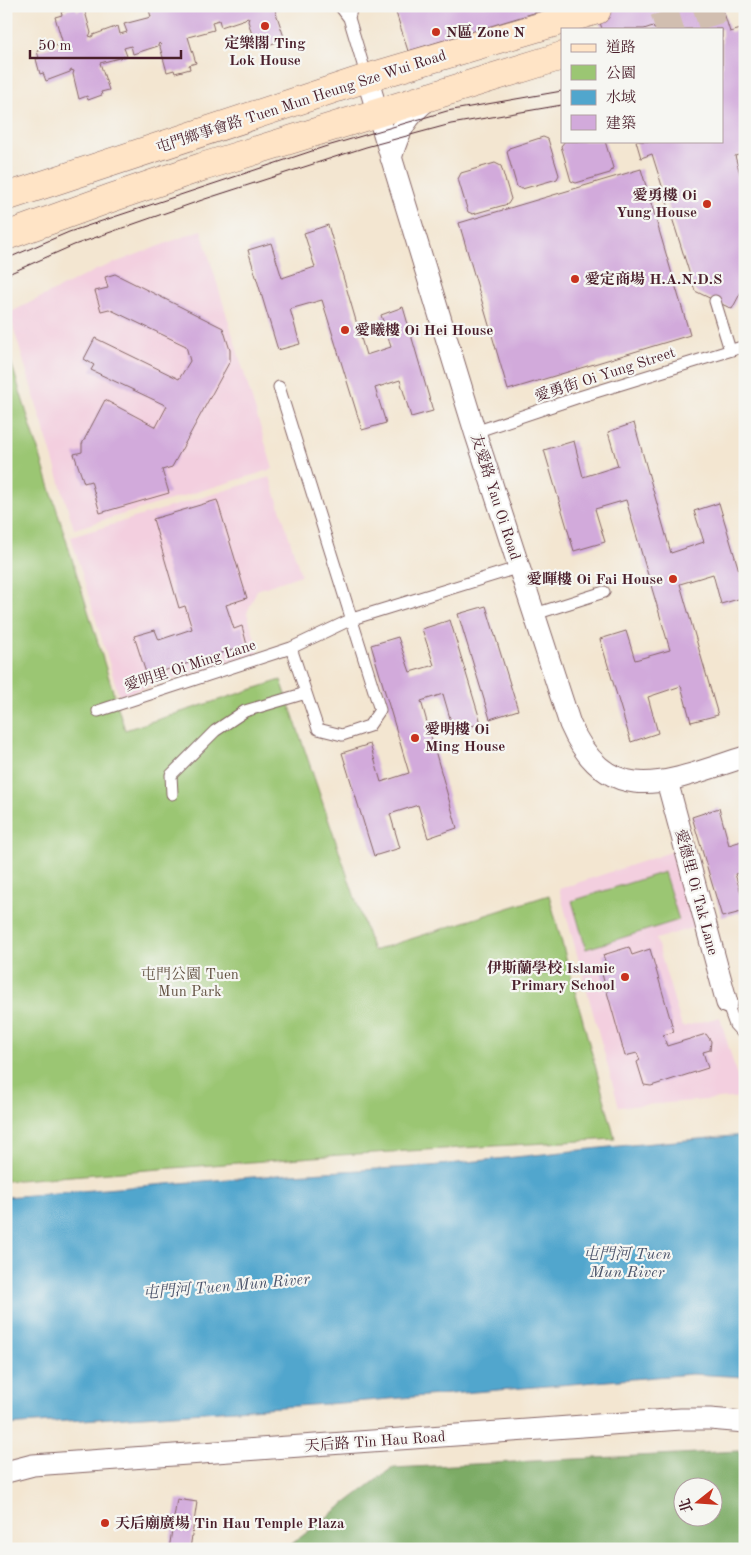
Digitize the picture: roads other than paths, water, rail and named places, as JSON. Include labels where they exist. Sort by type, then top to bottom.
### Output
[{"type":"main road","name":"屯門鄉事會路 Tuen Mun Heung Sze Wui Road","points":[[6,197],[366,78],[597,10]]},
{"type":"main road","points":[[6,236],[111,198],[377,112],[561,56]]},
{"type":"street","name":"友愛路 Yau Oi Road","points":[[366,78],[475,432],[570,724],[578,740],[587,755],[607,773],[629,782],[648,784],[667,781],[745,757]]},
{"type":"street","points":[[392,158],[397,139],[404,124],[415,109],[433,96]]},
{"type":"street","name":"愛德里 Oi Tak Lane","points":[[667,781],[727,1003]]},
{"type":"street","name":"天后路 Tin Hau Road","points":[[6,1472],[33,1465],[680,1419],[745,1422]]},
{"type":"lane","points":[[340,6],[349,18],[366,78]]},
{"type":"lane","points":[[349,18],[352,6]]},
{"type":"lane","points":[[715,301],[730,350]]},
{"type":"lane","name":"愛勇街 Oi Yung Street","points":[[475,432],[576,398],[745,346]]},
{"type":"lane","points":[[279,387],[380,710],[370,726],[342,735],[318,729],[291,648]]},
{"type":"lane","name":"愛明里 Oi Ming Lane","points":[[98,711],[291,648],[352,619],[520,567]]},
{"type":"lane","points":[[534,614],[604,592]]},
{"type":"lane","points":[[172,794],[171,775],[215,732],[246,711],[306,693]]},
{"type":"lane","points":[[727,1003],[735,1025],[745,1036]]},
{"type":"water","name":"屯門河 Tuen Mun River","points":[[745,1135],[745,1377],[692,1374],[341,1403],[6,1425],[6,1197],[290,1174],[430,1166]]},
{"type":"tunnel","points":[[658,28],[730,6]]},
{"type":"tram line","points":[[6,259],[69,232],[324,147],[447,111],[561,91]]},
{"type":"tram line","points":[[6,275],[74,245],[205,199],[366,147],[451,124],[561,105]]},
{"type":"place","name":"定樂閣 Ting Lok House","points":[[265,26]]},
{"type":"place","name":"N區 Zone N","points":[[436,32]]},
{"type":"place","name":"愛勇樓 Oi Yung House","points":[[707,204]]},
{"type":"place","name":"愛定商場 H.A.N.D.S","points":[[575,279]]},
{"type":"place","name":"愛曦樓 Oi Hei House","points":[[345,330]]},
{"type":"place","name":"愛暉樓 Oi Fai House","points":[[673,579]]},
{"type":"place","name":"愛明樓 Oi Ming House","points":[[415,738]]},
{"type":"place","name":"伊斯蘭學校 Islamic Primary School","points":[[625,977]]},
{"type":"place","name":"天后廟廣場 Tin Hau Temple Plaza","points":[[105,1523]]},
{"type":"park label","name":"屯門公園 Tuen Mun Park","points":[[190,982]]}]
